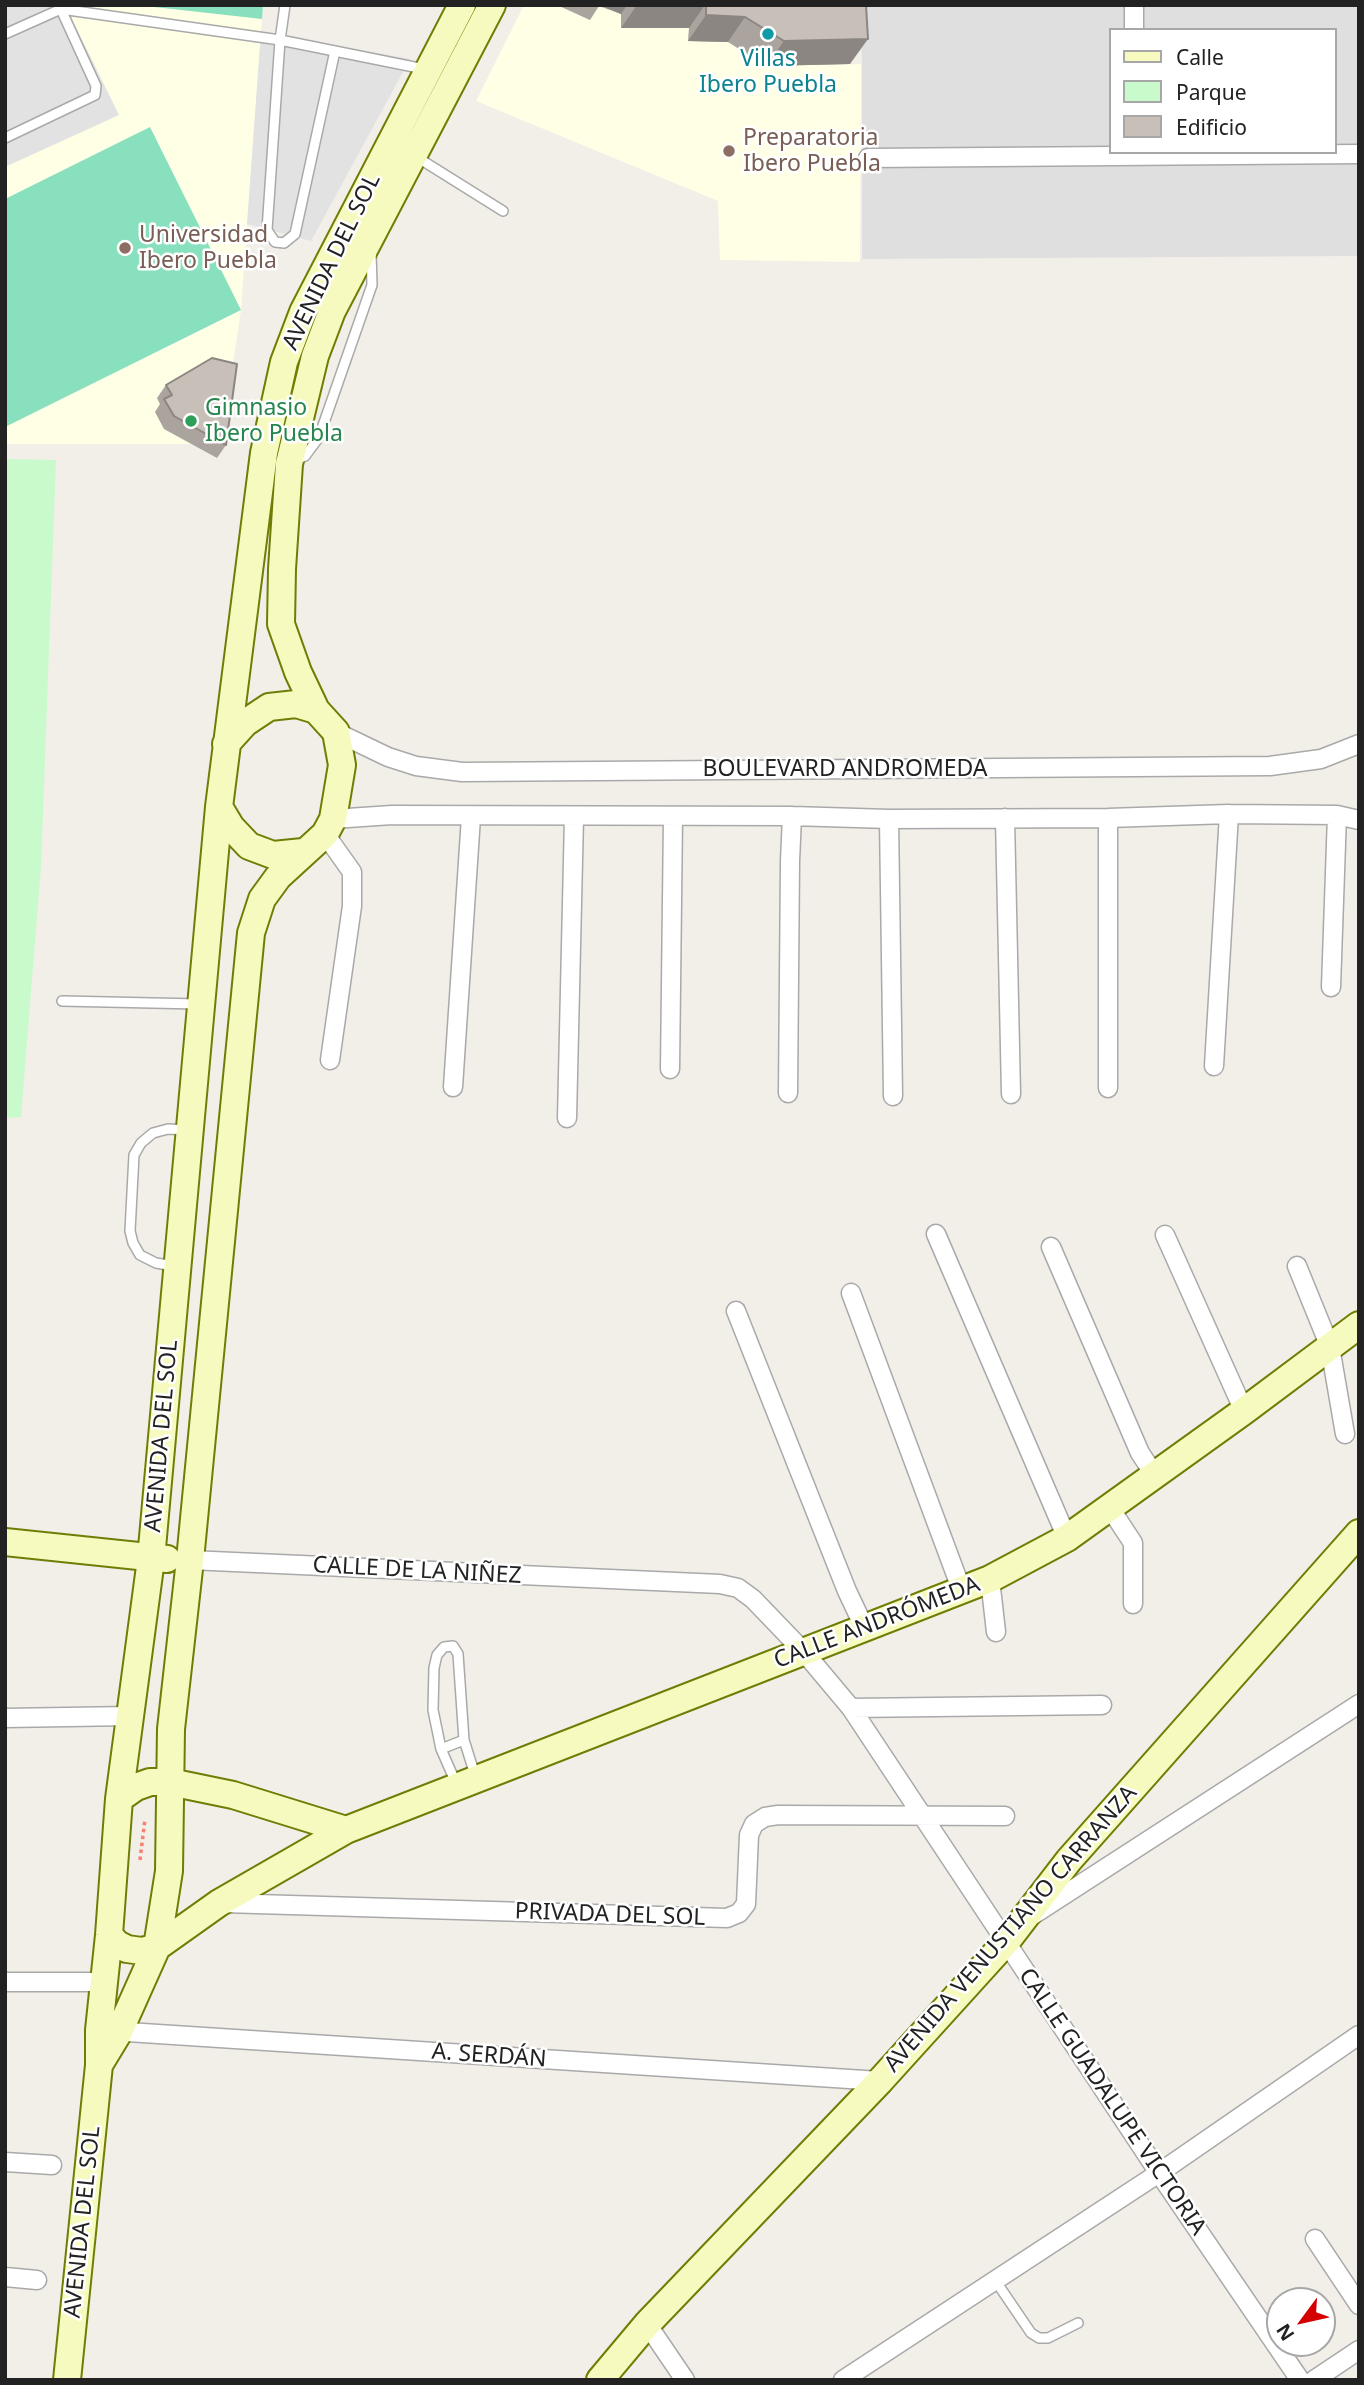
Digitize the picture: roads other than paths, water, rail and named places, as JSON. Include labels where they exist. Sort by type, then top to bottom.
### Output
[{"type":"main road","name":"AVENIDA DEL SOL","points":[[226,744],[264,453],[284,362],[303,312],[462,5]]},
{"type":"main road","name":"AVENIDA DEL SOL","points":[[316,710],[298,672],[281,624],[289,464],[315,356],[332,311],[492,5]]},
{"type":"main road","points":[[296,704],[316,710],[336,732],[342,765],[329,826],[303,852],[273,855],[249,846],[231,827],[219,807],[226,744],[244,723],[269,706],[296,704]]},
{"type":"main road","name":"AVENIDA DEL SOL","points":[[109,2031],[103,1982],[119,1799],[151,1559],[219,807]]},
{"type":"main road","name":"AVENIDA DEL SOL","points":[[68,2380],[99,2064],[109,2031],[157,1947],[169,1871],[171,1729],[251,933],[262,900],[278,877],[303,852]]},
{"type":"main road","name":"CALLE ANDRÓMEDA","points":[[157,1947],[219,1903],[346,1830],[990,1579],[1067,1538],[1359,1325]]},
{"type":"main road","name":"AVENIDA VENUSTIANO CARRANZA","points":[[600,2380],[647,2324],[880,2081],[1013,1933],[1069,1860],[1356,1541]]},
{"type":"main road","name":"CALLE DE LA NIÑEZ","points":[[5,1542],[151,1559],[190,1560]]},
{"type":"main road","points":[[119,1799],[136,1787],[150,1782],[170,1782],[233,1795],[346,1830]]},
{"type":"main road","points":[[109,1935],[127,1949],[142,1951],[157,1947]]},
{"type":"street","points":[[1134,5],[1134,28]]},
{"type":"street","points":[[868,158],[1359,154]]},
{"type":"street","name":"BOULEVARD ANDROMEDA","points":[[336,732],[388,757],[416,766],[462,772],[1270,766],[1321,759],[1359,744]]},
{"type":"street","points":[[1214,1066],[1229,814]]},
{"type":"street","points":[[1331,987],[1337,814]]},
{"type":"street","name":"BOULEVARD ANDROMEDA","points":[[329,826],[392,815],[792,816],[889,819],[1337,814],[1359,820]]},
{"type":"street","points":[[788,1093],[792,816]]},
{"type":"street","points":[[453,1087],[471,817]]},
{"type":"street","points":[[567,1118],[574,817]]},
{"type":"street","points":[[670,1069],[673,817]]},
{"type":"street","points":[[1005,818],[1012,1094]]},
{"type":"street","points":[[1108,818],[1108,1088]]},
{"type":"street","points":[[889,819],[893,1096]]},
{"type":"street","points":[[329,826],[352,873],[352,906],[330,1060]]},
{"type":"street","points":[[936,1234],[1067,1538]]},
{"type":"street","points":[[1165,1235],[1244,1411]]},
{"type":"street","points":[[1051,1247],[1140,1453],[1154,1474]]},
{"type":"street","points":[[1297,1266],[1330,1347],[1345,1434]]},
{"type":"street","points":[[851,1293],[962,1591]]},
{"type":"street","points":[[736,1311],[865,1629]]},
{"type":"street","points":[[1110,1508],[1133,1543],[1133,1604]]},
{"type":"street","name":"CALLE DE LA NIÑEZ","points":[[190,1560],[720,1584],[738,1588],[753,1599],[804,1652]]},
{"type":"street","points":[[990,1579],[996,1632]]},
{"type":"street","name":"CALLE GUADALUPE VICTORIA","points":[[804,1652],[851,1708],[921,1814],[1013,1933],[1158,2173],[1300,2380]]},
{"type":"street","points":[[1013,1933],[1359,1704]]},
{"type":"street","points":[[851,1708],[1102,1705]]},
{"type":"street","points":[[5,1718],[130,1716]]},
{"type":"street","points":[[921,1814],[1005,1815]]},
{"type":"street","name":"PRIVADA DEL SOL","points":[[219,1903],[727,1918],[739,1913],[746,1904],[749,1835],[754,1824],[765,1817],[921,1814]]},
{"type":"street","points":[[5,1982],[103,1982]]},
{"type":"street","name":"A. SERDÁN","points":[[109,2031],[880,2081]]},
{"type":"street","points":[[843,2380],[1158,2173],[1359,2035]]},
{"type":"street","points":[[5,2162],[52,2165]]},
{"type":"street","points":[[1315,2238],[1359,2305]]},
{"type":"street","points":[[5,2277],[37,2280]]},
{"type":"street","points":[[647,2324],[685,2380]]},
{"type":"street","points":[[1314,2380],[1359,2350]]},
{"type":"lane","points":[[285,5],[280,40],[267,230],[275,242],[284,243],[295,234],[335,51]]},
{"type":"lane","points":[[5,138],[95,95],[96,86],[60,7]]},
{"type":"lane","points":[[5,34],[60,7],[280,40],[428,70]]},
{"type":"lane","points":[[414,155],[503,211]]},
{"type":"lane","points":[[62,1001],[200,1004]]},
{"type":"lane","points":[[177,1266],[156,1263],[140,1255],[133,1243],[130,1231],[134,1155],[141,1143],[153,1133],[168,1129],[189,1130]]},
{"type":"lane","points":[[453,1646],[458,1654],[467,1783],[441,1749],[433,1710],[434,1668],[444,1647],[453,1646]]},
{"type":"lane","points":[[441,1749],[464,1740]]},
{"type":"lane","points":[[995,2280],[1031,2333],[1039,2338],[1048,2339],[1078,2323]]},
{"type":"place","name":"Villas Ibero Puebla","points":[[768,34]]},
{"type":"place","name":"Preparatoria Ibero Puebla","points":[[729,151]]},
{"type":"place","name":"Universidad Ibero Puebla","points":[[125,248]]},
{"type":"place","name":"Gimnasio Ibero Puebla","points":[[191,421]]}]
